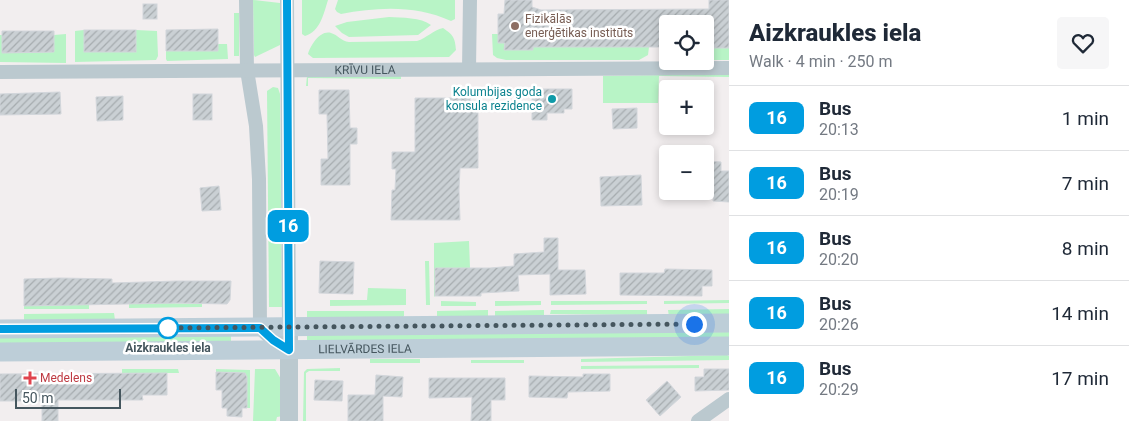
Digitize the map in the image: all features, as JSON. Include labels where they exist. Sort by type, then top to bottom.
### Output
[{"type":"main road","name":"LIELVĀRDES IELA","points":[[0,329],[729,323]]},
{"type":"main road","name":"LIELVĀRDES IELA","points":[[0,352],[729,346]]},
{"type":"street","points":[[246,0],[247,70],[256,126],[259,179],[260,328],[273,340],[289,350]]},
{"type":"street","points":[[287,0],[289,421]]},
{"type":"street","points":[[469,69],[470,0]]},
{"type":"street","name":"KRĪVU IELA","points":[[0,72],[729,68]]},
{"type":"street","points":[[698,421],[729,399]]},
{"type":"green space","points":[[253,0],[280,3],[280,45],[255,57],[254,55]]},
{"type":"green space","points":[[302,0],[328,0],[318,26],[314,31],[305,36],[302,34]]},
{"type":"green space","points":[[338,0],[455,0],[455,19],[451,21],[424,12],[397,9],[341,14],[335,9]]},
{"type":"green space","points":[[234,13],[239,13],[239,56],[234,56]]},
{"type":"green space","points":[[389,17],[417,19],[431,25],[418,35],[349,37],[335,26],[347,22]]},
{"type":"green space","points":[[443,28],[451,35],[455,42],[456,50],[449,57],[313,58],[308,54],[316,39],[327,33],[331,33],[349,42],[417,41]]},
{"type":"green space","points":[[84,30],[84,52],[136,52],[136,30],[157,31],[158,56],[156,60],[75,62],[75,31]]},
{"type":"green space","points":[[66,34],[66,63],[0,62],[0,35],[2,35],[2,53],[54,52],[54,35]]},
{"type":"green space","points":[[492,34],[498,34],[498,43],[505,43],[504,49],[533,43],[546,47],[649,47],[648,55],[639,60],[506,60],[493,55]]},
{"type":"green space","points":[[218,44],[227,44],[228,59],[167,61],[166,59],[166,51],[217,51]]},
{"type":"green space","points":[[714,48],[729,48],[729,60],[714,60]]},
{"type":"green space","points":[[729,74],[729,77],[659,76],[658,103],[603,103],[603,76]]},
{"type":"green space","points":[[307,76],[401,76],[401,79],[308,78],[308,86],[306,86]]},
{"type":"green space","points":[[273,87],[278,88],[280,94],[282,307],[269,307],[267,91]]},
{"type":"green space","points":[[469,241],[470,268],[435,269],[435,297],[434,243]]},
{"type":"green space","points":[[425,261],[429,261],[430,305],[426,305]]},
{"type":"green space","points":[[368,288],[406,289],[406,305],[330,306],[330,300],[367,300]]},
{"type":"green space","points":[[729,300],[729,303],[664,304],[664,301]]},
{"type":"green space","points":[[441,301],[476,302],[476,306],[441,306]]},
{"type":"green space","points":[[495,301],[541,301],[541,305],[495,306]]},
{"type":"green space","points":[[551,301],[647,301],[647,304],[551,305]]},
{"type":"green space","points":[[89,304],[89,309],[24,309],[24,306]]},
{"type":"green space","points":[[129,304],[202,304],[202,307],[129,308]]},
{"type":"green space","points":[[729,309],[729,317],[669,317],[668,310]]},
{"type":"green space","points":[[488,310],[488,318],[437,318],[437,311]]},
{"type":"green space","points":[[544,310],[544,317],[495,318],[495,311]]},
{"type":"green space","points":[[551,310],[647,310],[647,315],[550,314]]},
{"type":"green space","points":[[307,311],[404,311],[404,316],[402,318],[307,318]]},
{"type":"green space","points":[[114,313],[115,320],[24,321],[24,314]]},
{"type":"green space","points":[[729,332],[729,339],[307,341],[307,335]]},
{"type":"green space","points":[[231,335],[231,342],[0,344],[0,336]]},
{"type":"green space","points":[[727,355],[729,360],[581,362],[581,359]]},
{"type":"green space","points":[[370,359],[420,359],[420,363],[370,363]]},
{"type":"green space","points":[[471,360],[524,360],[524,363],[471,363]]},
{"type":"green space","points":[[699,365],[699,368],[581,369],[581,366]]},
{"type":"green space","points":[[340,368],[340,371],[309,371],[306,373],[306,421],[303,421],[304,372],[307,369]]},
{"type":"green space","points":[[122,369],[178,369],[179,373],[122,373]]},
{"type":"green space","points":[[216,369],[250,370],[250,408],[247,408],[247,377],[245,373],[216,372]]},
{"type":"green space","points":[[255,369],[275,369],[281,379],[283,416],[277,417],[276,421],[253,421]]},
{"type":"building","points":[[505,0],[532,0],[532,7],[541,10],[709,9],[709,0],[729,0],[729,48],[714,48],[714,15],[659,15],[659,47],[533,47],[533,50],[504,50],[505,43],[498,43],[498,14],[504,14]]},
{"type":"building","points":[[143,4],[157,4],[157,19],[143,19]]},
{"type":"building","points":[[218,29],[218,51],[166,51],[166,30]]},
{"type":"building","points":[[84,30],[136,30],[136,52],[84,52]]},
{"type":"building","points":[[2,31],[54,31],[54,52],[2,53]]},
{"type":"building","name":"Kolumbijas goda konsula rezidence","points":[[532,89],[572,89],[572,109],[564,109],[564,113],[547,113],[547,120],[532,120]]},
{"type":"building","points":[[319,90],[349,90],[350,128],[357,128],[357,144],[350,144],[350,185],[321,185],[321,159],[328,159],[327,114],[319,114]]},
{"type":"building","points":[[60,92],[61,114],[0,115],[0,94]]},
{"type":"building","points":[[193,94],[212,94],[212,120],[193,120]]},
{"type":"building","points":[[123,96],[123,120],[97,121],[96,97]]},
{"type":"building","points":[[415,98],[470,98],[470,101],[478,101],[478,168],[460,168],[460,220],[391,220],[392,190],[395,190],[396,169],[392,169],[392,152],[415,152]]},
{"type":"building","points":[[637,108],[637,128],[613,129],[612,109]]},
{"type":"building","points":[[714,162],[721,162],[721,171],[729,171],[729,202],[713,201]]},
{"type":"building","points":[[641,175],[642,205],[601,206],[600,177]]},
{"type":"building","points":[[219,186],[221,210],[202,211],[200,188]]},
{"type":"building","points":[[544,238],[558,238],[558,270],[585,270],[586,294],[550,295],[550,274],[518,275],[519,291],[481,293],[481,296],[435,296],[435,268],[514,266],[514,254],[544,252]]},
{"type":"building","points":[[320,261],[354,262],[353,294],[319,293]]},
{"type":"building","points":[[665,269],[712,270],[712,286],[702,286],[702,296],[620,295],[620,273],[664,273]]},
{"type":"building","points":[[24,279],[112,279],[112,283],[231,281],[230,300],[227,304],[24,306]]},
{"type":"building","points":[[704,369],[729,369],[729,390],[695,391],[695,377],[704,377]]},
{"type":"building","points":[[216,372],[245,373],[247,377],[247,408],[242,408],[242,417],[227,416],[227,408],[222,408],[222,390],[216,390]]},
{"type":"building","points":[[167,373],[167,395],[142,395],[143,400],[58,400],[58,421],[42,421],[42,401],[0,401],[0,374]]},
{"type":"building","points":[[583,374],[610,374],[610,391],[568,392],[567,398],[529,397],[529,376],[583,377]]},
{"type":"building","points":[[376,375],[403,377],[402,397],[383,396],[383,421],[348,421],[348,395],[375,395]]},
{"type":"building","points":[[429,378],[505,378],[505,400],[491,400],[491,421],[471,421],[472,397],[429,398]]},
{"type":"building","points":[[315,380],[343,381],[342,401],[314,400]]},
{"type":"building","points":[[667,381],[681,397],[660,416],[646,400]]},
{"type":"bus line","name":"16","points":[[0,329],[260,328],[273,340],[289,350],[287,0]]},
{"type":"place","name":"Fizikālās enerģētikas institūts","points":[[515,26]]},
{"type":"place","name":"Kolumbijas goda konsula rezidence","points":[[552,99]]},
{"type":"place","name":"Aizkraukles iela","points":[[168,328]]},
{"type":"place","name":"Medelens","points":[[30,378]]},
{"type":"route","points":[[168,328],[161,328],[694,324]]}]
